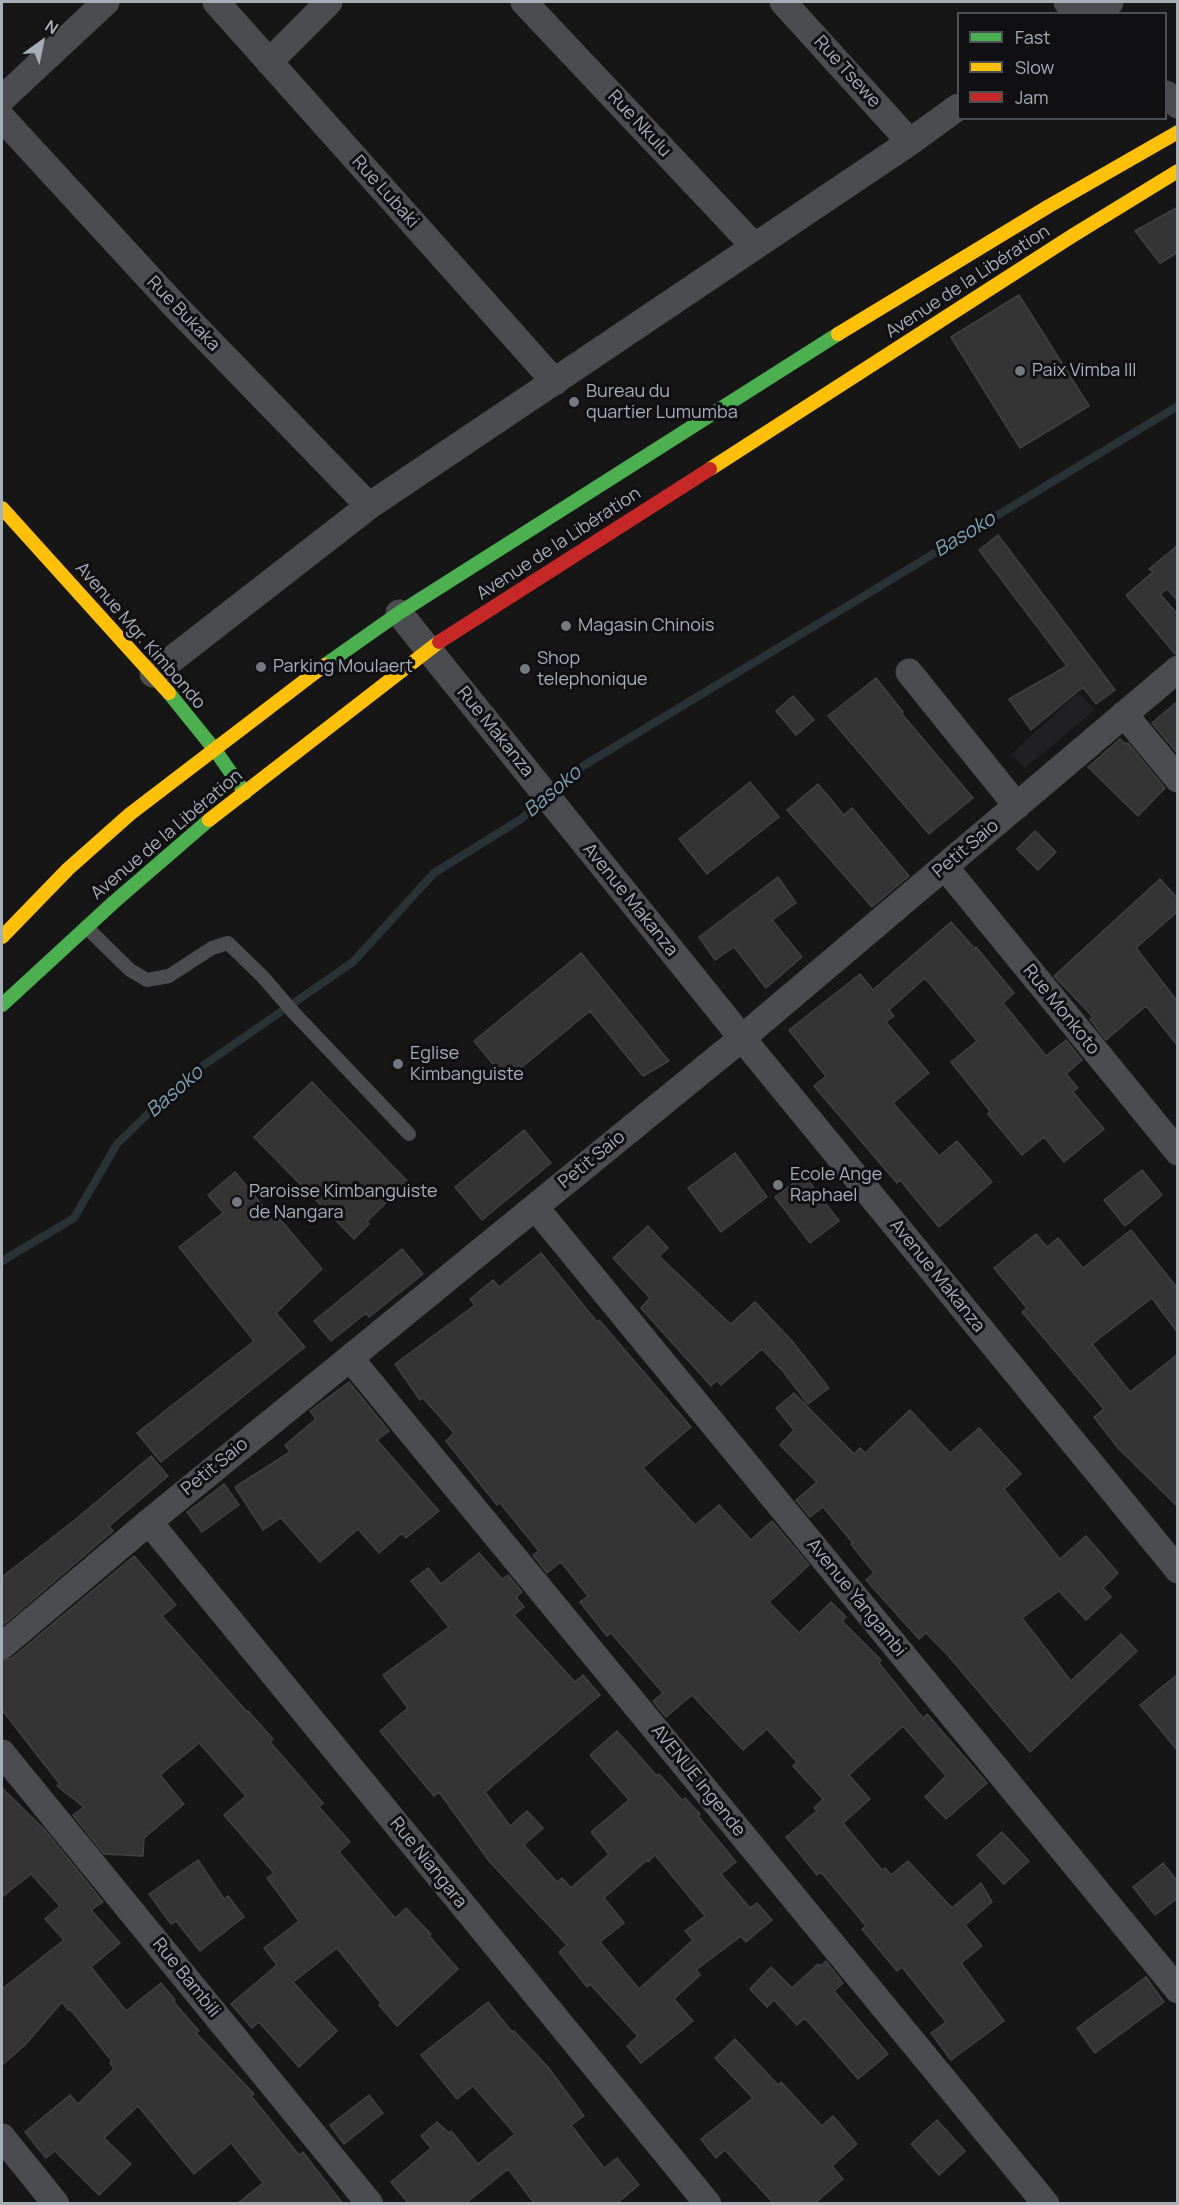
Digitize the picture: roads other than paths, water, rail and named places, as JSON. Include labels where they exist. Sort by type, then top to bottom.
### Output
[{"type":"main road","name":"Avenue de la Libération","points":[[2,937],[68,869],[130,814],[313,673],[399,613],[833,337],[1049,206],[1178,132]]},
{"type":"main road","name":"Avenue de la Libération","points":[[2,1005],[86,927],[225,806],[245,793],[429,649],[1072,236],[1178,171]]},
{"type":"main road","name":"Avenue Mgr. Kimbondo","points":[[2,508],[153,674],[215,750],[245,793]]},
{"type":"street","points":[[3,100],[106,2]]},
{"type":"street","name":"Rue Lubaki","points":[[216,2],[555,382]]},
{"type":"street","points":[[268,62],[329,2]]},
{"type":"street","name":"Rue Nkulu","points":[[524,2],[754,246]]},
{"type":"street","name":"Rue Tsewe","points":[[783,2],[910,142]]},
{"type":"street","points":[[1094,12],[1110,2]]},
{"type":"street","name":"Rue Bukaka","points":[[3,100],[175,306],[369,506]]},
{"type":"street","points":[[153,674],[369,506],[910,142],[957,108]]},
{"type":"street","name":"Rue Makanza","points":[[399,613],[561,815]]},
{"type":"street","name":"Petit Saio","points":[[2,1646],[149,1522],[742,1038],[1178,669]]},
{"type":"street","points":[[909,672],[1017,806]]},
{"type":"street","points":[[1124,714],[1178,779]]},
{"type":"street","name":"Avenue Makanza","points":[[561,815],[1178,1570]]},
{"type":"street","name":"Rue Monkoto","points":[[945,867],[1178,1152]]},
{"type":"street","name":"Avenue Yangambi","points":[[535,1207],[1178,1990]]},
{"type":"street","name":"AVENUE Ingende","points":[[350,1358],[1046,2204]]},
{"type":"street","name":"Rue Niangara","points":[[149,1522],[708,2204]]},
{"type":"street","name":"Rue Bambili","points":[[2,1753],[370,2204]]},
{"type":"street","points":[[2,2137],[56,2204]]},
{"type":"lane","points":[[86,927],[130,970],[147,980],[170,976],[212,948],[228,943],[263,977],[294,1013],[409,1134]]},
{"type":"waterway","name":"Basoko","points":[[2,1261],[74,1218],[117,1144],[185,1078],[353,962],[434,873],[521,819],[583,766],[1178,406]]},
{"type":"place","name":"Paix Vimba III","points":[[1020,371]]},
{"type":"place","name":"Bureau du quartier Lumumba","points":[[574,402]]},
{"type":"place","name":"Magasin Chinois","points":[[566,626]]},
{"type":"place","name":"Parking Moulaert","points":[[261,667]]},
{"type":"place","name":"Shop telephonique","points":[[525,669]]},
{"type":"place","name":"Eglise Kimbanguiste","points":[[398,1064]]},
{"type":"place","name":"Ecole Ange Raphael","points":[[778,1185]]},
{"type":"place","name":"Paroisse Kimbanguiste de Nangara","points":[[237,1202]]}]
